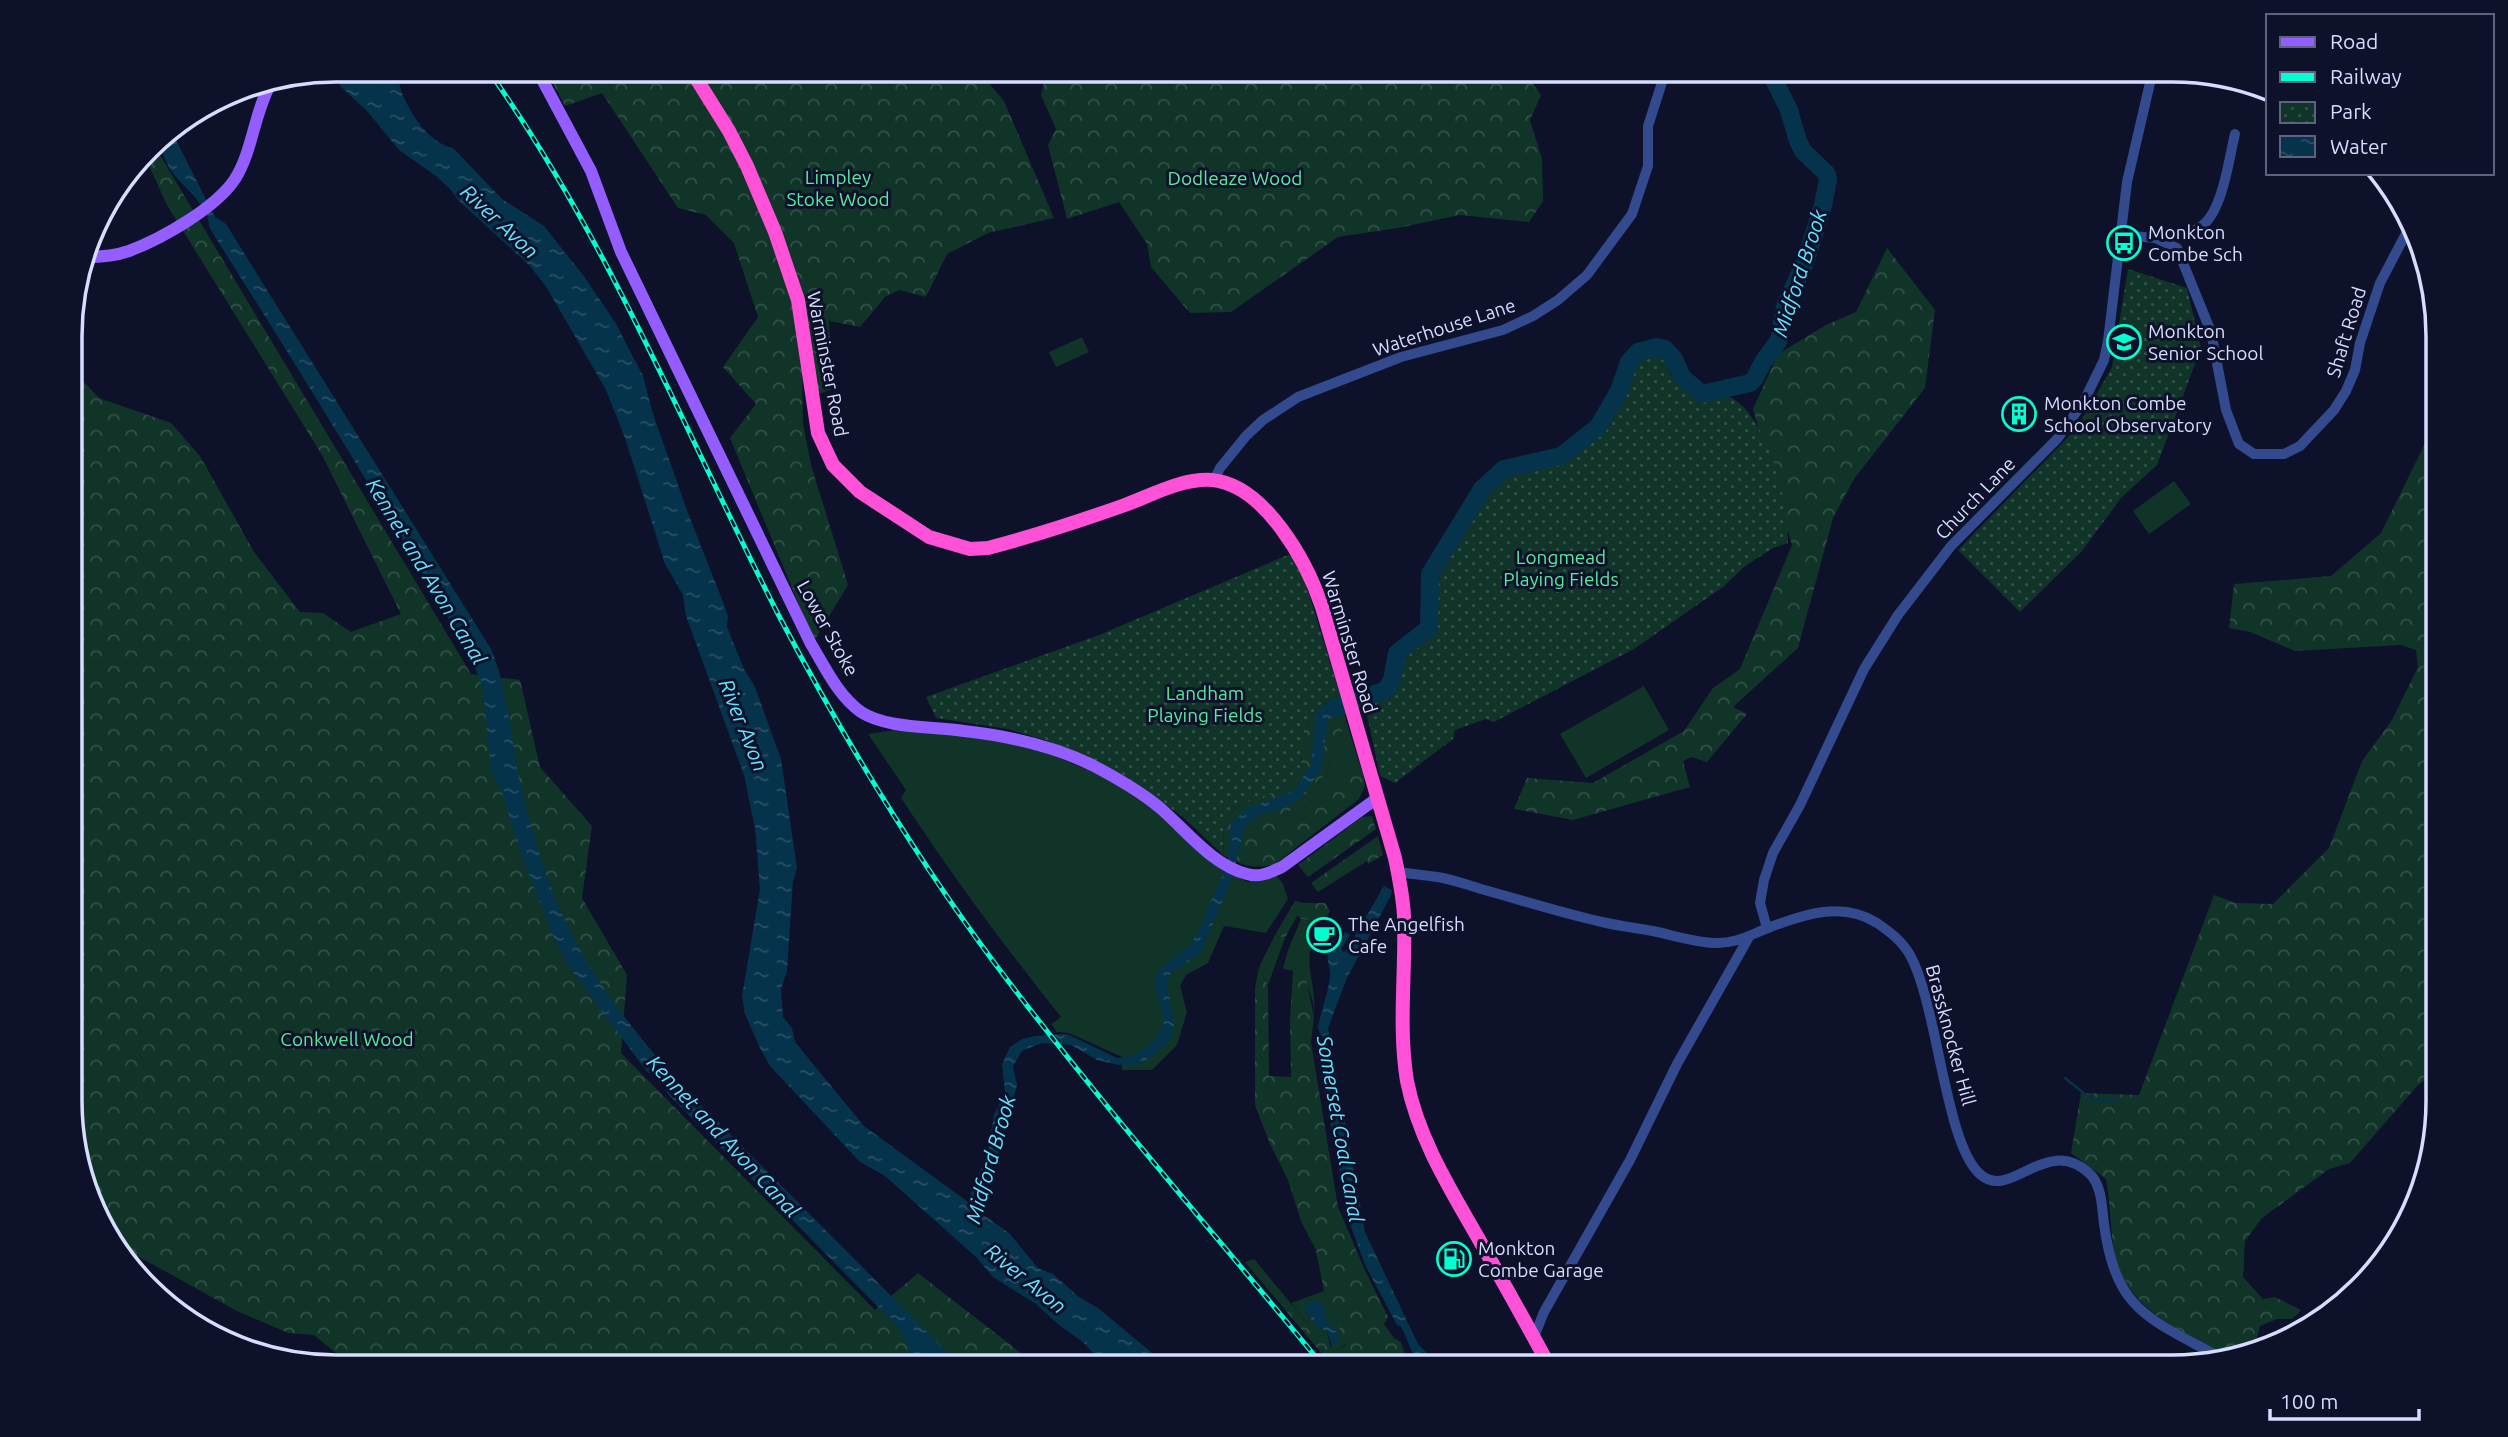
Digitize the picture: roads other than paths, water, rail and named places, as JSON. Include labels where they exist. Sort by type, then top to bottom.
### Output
[{"type":"highway","name":"Warminster Road","points":[[698,82],[747,166],[775,232],[798,300],[818,433],[833,465],[860,492],[929,537],[970,549],[988,548],[1107,511],[1181,484],[1214,480],[1243,492],[1280,526],[1302,558],[1315,585],[1377,799],[1405,873],[1402,890],[1402,1035],[1414,1110],[1452,1192],[1544,1355]]},
{"type":"main road","name":"Lower Stoke","points":[[543,82],[591,171],[621,252],[805,631],[847,700],[860,711],[887,722],[964,730],[1022,740],[1060,751],[1121,780],[1146,797],[1225,864],[1250,875],[1264,874],[1282,867],[1377,799]]},
{"type":"main road","points":[[96,256],[128,251],[156,239],[212,202],[235,178],[267,92]]},
{"type":"street","name":"Waterhouse Lane","points":[[1214,480],[1220,468],[1246,436],[1263,420],[1298,397],[1401,357],[1503,330],[1558,300],[1587,275],[1632,214],[1648,166],[1648,127],[1661,82]]},
{"type":"street","name":"Church Lane","points":[[1768,928],[1760,903],[1773,853],[1800,805],[1864,669],[1920,585],[1951,546],[2058,438],[2096,381],[2108,341],[2127,182],[2150,82]]},
{"type":"street","points":[[2121,235],[2155,238],[2202,226],[2218,202],[2235,134]]},
{"type":"street","name":"Shaft Road","points":[[2155,238],[2172,244],[2181,256],[2211,332],[2226,410],[2239,444],[2253,454],[2268,456],[2284,454],[2300,446],[2334,410],[2346,391],[2355,370],[2360,343],[2380,283],[2404,235]]},
{"type":"street","name":"Brassknocker Hill","points":[[1405,873],[1440,877],[1601,922],[1713,943],[1733,942],[1768,928],[1830,910],[1850,912],[1871,919],[1901,942],[1921,978],[1957,1125],[1972,1164],[1981,1175],[2003,1181],[2040,1163],[2054,1160],[2070,1163],[2092,1176],[2100,1198],[2110,1260],[2122,1289],[2140,1312],[2210,1352]]},
{"type":"street","points":[[1534,1337],[1544,1312],[1630,1160],[1677,1064],[1749,937]]},
{"type":"water","name":"River Avon","points":[[339,82],[399,82],[405,100],[428,134],[453,148],[502,199],[544,226],[583,275],[615,322],[643,376],[653,414],[688,513],[728,616],[727,627],[744,669],[755,687],[781,759],[797,868],[793,881],[787,971],[781,989],[783,1017],[792,1028],[795,1042],[864,1126],[968,1202],[987,1158],[994,1115],[1005,1092],[1002,1064],[1010,1047],[1022,1039],[1035,1036],[1067,1034],[1121,1058],[1140,1052],[1158,1036],[1163,1016],[1155,982],[1158,973],[1189,945],[1201,926],[1228,861],[1231,823],[1248,808],[1294,791],[1311,765],[1316,715],[1321,707],[1347,697],[1350,707],[1338,711],[1328,721],[1321,770],[1301,797],[1281,810],[1261,813],[1245,827],[1232,878],[1201,952],[1169,975],[1167,983],[1174,1024],[1172,1037],[1163,1048],[1140,1064],[1119,1065],[1097,1060],[1071,1045],[1042,1043],[1022,1051],[1013,1066],[1017,1085],[982,1214],[1009,1233],[1038,1268],[1053,1274],[1155,1355],[1095,1355],[1036,1304],[993,1277],[976,1257],[885,1176],[860,1162],[770,1066],[745,1014],[742,996],[760,889],[755,828],[744,775],[686,616],[683,595],[665,564],[625,438],[606,390],[547,288],[530,266],[458,200],[436,176],[399,150],[367,111]]},
{"type":"water","name":"Kennet and Avon Canal","points":[[176,140],[215,217],[226,224],[491,649],[502,682],[520,783],[538,849],[571,933],[599,980],[664,1070],[950,1355],[911,1355],[894,1323],[667,1093],[665,1085],[654,1073],[648,1073],[567,964],[523,859],[501,790],[491,770],[483,689],[471,657],[411,553],[209,227],[201,205],[170,168],[162,152]]},
{"type":"water","name":"Somerset Coal Canal","points":[[1384,886],[1392,890],[1347,978],[1328,1028],[1365,1232],[1418,1344],[1429,1355],[1414,1355],[1401,1327],[1397,1325],[1365,1265],[1350,1224],[1317,1055],[1317,1038],[1320,1034],[1318,1027],[1330,977],[1329,950],[1332,945],[1336,946],[1345,932],[1350,935],[1341,949],[1346,951]]},
{"type":"water","points":[[1316,1299],[1325,1307],[1325,1319],[1340,1336],[1333,1349],[1327,1332],[1314,1324],[1305,1309],[1308,1303]]},
{"type":"waterway","name":"Midford Brook","points":[[1335,708],[1386,690],[1392,680],[1397,653],[1429,628],[1430,574],[1482,489],[1504,469],[1561,456],[1598,427],[1619,391],[1629,362],[1638,352],[1657,347],[1665,349],[1674,359],[1682,377],[1702,394],[1750,383],[1755,378],[1779,340],[1785,307],[1805,262],[1828,180],[1827,174],[1803,151],[1789,110],[1775,82]]},
{"type":"waterway","points":[[2065,1078],[2091,1099],[2120,1101]]},
{"type":"railway","points":[[496,82],[571,201],[643,337],[779,616],[854,751],[908,838],[936,881],[1035,1016],[1116,1118],[1314,1355]]},
{"type":"place","name":"Monkton Combe Sch","points":[[2124,243]]},
{"type":"place","name":"Monkton Senior School","points":[[2124,342]]},
{"type":"place","name":"Monkton Combe School Observatory","points":[[2019,414]]},
{"type":"place","name":"The Angelfish Cafe","points":[[1324,935]]},
{"type":"place","name":"Monkton Combe Garage","points":[[1454,1259]]},
{"type":"park label","name":"Dodleaze Wood","points":[[1235,178]]},
{"type":"park label","name":"Limpley Stoke Wood","points":[[838,188]]},
{"type":"park label","name":"Longmead Playing Fields","points":[[1561,568]]},
{"type":"park label","name":"Landham Playing Fields","points":[[1205,704]]},
{"type":"park label","name":"Conkwell Wood","points":[[347,1039]]}]
